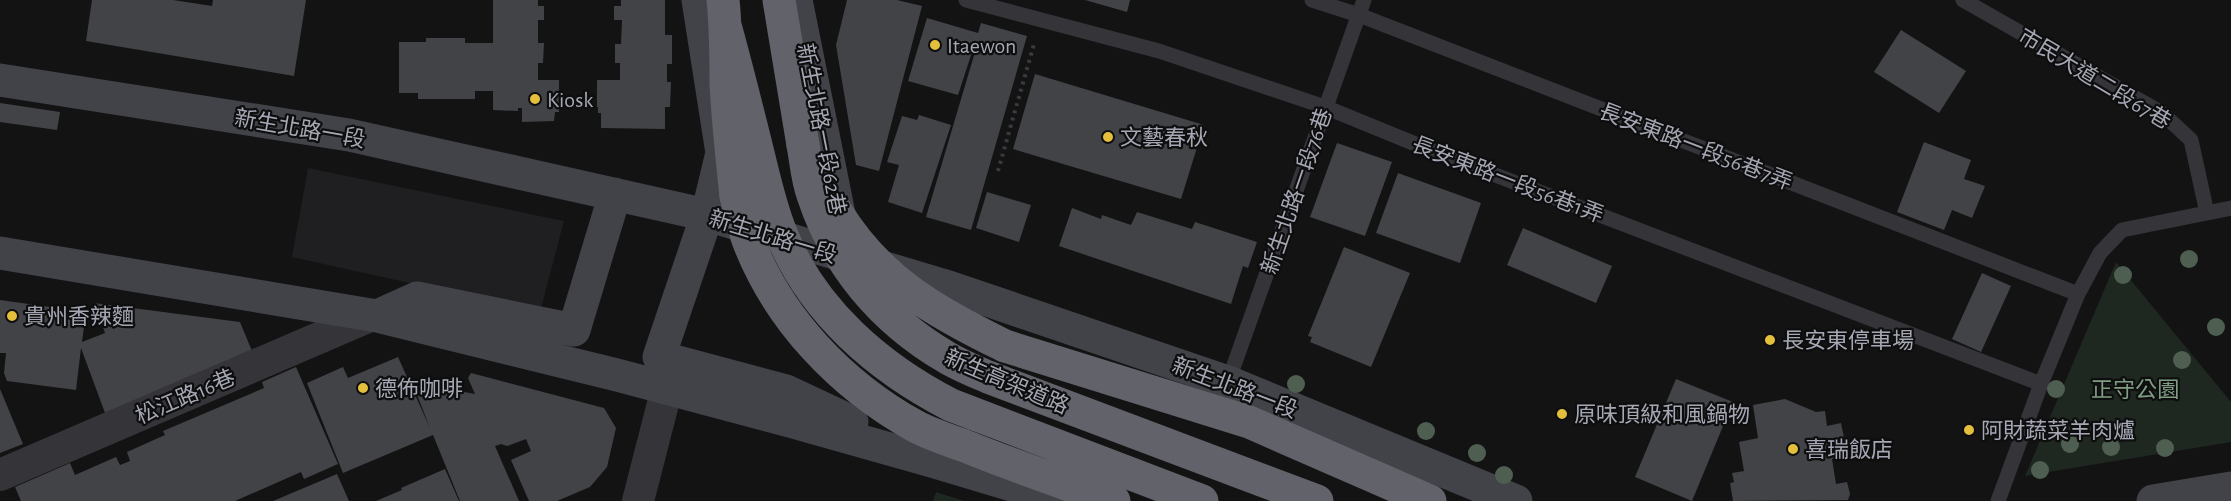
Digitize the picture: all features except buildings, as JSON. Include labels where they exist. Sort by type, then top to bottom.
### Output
[{"type":"highway","name":"新生高架道路","points":[[779,0],[812,193],[826,229],[843,261],[864,289],[892,318],[921,341],[948,358],[988,377],[1317,501]]},
{"type":"highway","name":"新生高架道路","points":[[725,15],[767,191],[781,234],[803,274],[841,326],[884,364],[916,387],[951,405],[1202,501]]},
{"type":"highway","points":[[725,15],[726,84],[736,196],[747,239],[764,275],[798,329],[825,359],[867,394],[917,427],[1002,462],[1114,501]]},
{"type":"highway","points":[[803,145],[825,192],[846,228],[867,254],[890,277],[944,316],[1005,346],[1249,422],[1430,501]]},
{"type":"street","points":[[698,0],[722,153],[707,215],[658,357],[786,391],[932,460]]},
{"type":"street","name":"新生北路一段62巷","points":[[796,0],[847,258]]},
{"type":"street","name":"新生北路一段","points":[[0,80],[349,135],[707,215],[949,287],[1228,382],[1516,501]]},
{"type":"street","points":[[374,316],[417,298],[574,330],[615,194]]},
{"type":"street","points":[[0,253],[374,316],[667,388],[932,460],[1065,501]]},
{"type":"street","name":"松江路16巷","points":[[0,475],[374,316]]},
{"type":"street","points":[[638,501],[667,388]]},
{"type":"street","points":[[2153,501],[2231,488]]},
{"type":"lane","name":"長安東路一段56巷1弄","points":[[966,0],[1159,51],[1325,107],[1430,150],[2041,384]]},
{"type":"lane","name":"長安東路一段56巷7弄","points":[[1312,0],[1359,15],[2078,294]]},
{"type":"lane","name":"新生北路一段76巷","points":[[1228,382],[1364,0]]},
{"type":"lane","name":"市民大道二段67巷","points":[[1963,0],[2162,113],[2192,140],[2207,213]]},
{"type":"lane","points":[[1998,501],[2041,384],[2078,294],[2100,253],[2122,230],[2231,208]]},
{"type":"path","points":[[998,171],[1041,20]]},
{"type":"shaded area","points":[[308,168],[564,221],[540,312],[292,257]]},
{"type":"green space","name":"正守公園","points":[[2116,262],[2231,402],[2231,442],[2025,476]]},
{"type":"green space","points":[[936,492],[964,501],[933,501]]},
{"type":"place","name":"Itaewon","points":[[935,45]]},
{"type":"place","name":"Kiosk","points":[[535,99]]},
{"type":"place","name":"文藝春秋","points":[[1108,137]]},
{"type":"place","name":"貴州香辣麵","points":[[12,316]]},
{"type":"place","name":"長安東停車場","points":[[1770,340]]},
{"type":"place","name":"德佈咖啡","points":[[363,388]]},
{"type":"place","name":"原味頂級和風鍋物","points":[[1562,414]]},
{"type":"place","name":"阿財蔬菜羊肉爐","points":[[1969,430]]},
{"type":"place","name":"喜瑞飯店","points":[[1793,449]]}]
